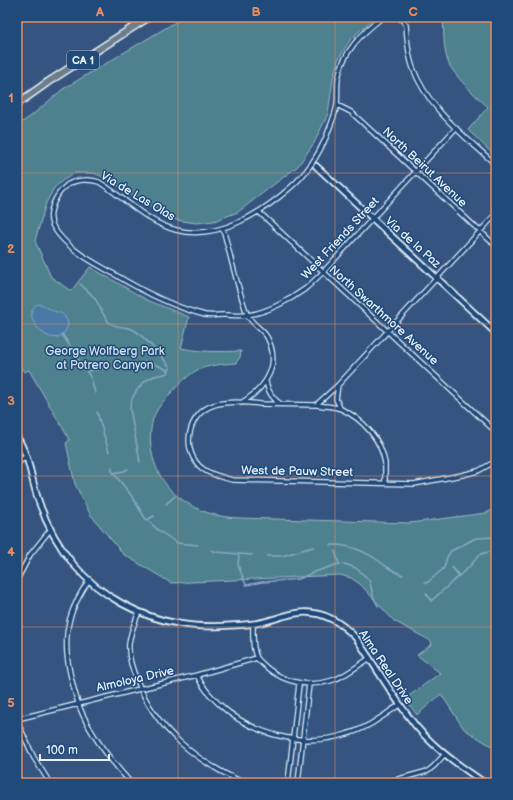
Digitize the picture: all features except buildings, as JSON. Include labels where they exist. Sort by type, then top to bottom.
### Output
[{"type":"highway","name":"CA 1","points":[[17,104],[48,82],[149,17]]},
{"type":"street","name":"Via de Las Olas","points":[[56,198],[68,185],[85,180],[93,180],[108,187],[138,210],[160,224],[176,230],[188,232],[206,233],[222,229],[259,212],[292,187],[312,162],[326,136],[337,105],[338,80],[349,51],[354,42],[383,17]]},
{"type":"street","points":[[398,17],[406,25],[412,67],[419,82],[434,105],[456,128],[496,165]]},
{"type":"street","name":"North Beirut Avenue","points":[[337,105],[351,112],[496,246]]},
{"type":"street","name":"West Friends Street","points":[[56,198],[51,217],[53,227],[68,244],[94,262],[155,297],[186,309],[207,315],[248,315],[269,309],[287,301],[305,289],[323,272],[456,128]]},
{"type":"street","name":"Via de la Paz","points":[[316,166],[496,333]]},
{"type":"street","name":"North Swarthmore Avenue","points":[[259,212],[496,432]]},
{"type":"street","points":[[316,405],[338,385],[496,214]]},
{"type":"street","points":[[222,229],[248,315],[267,337],[271,348],[272,357],[272,366],[266,383],[253,396],[241,403]]},
{"type":"street","points":[[266,383],[272,396],[282,405]]},
{"type":"street","points":[[338,385],[336,399],[340,408],[356,418],[373,434],[381,449],[385,464],[385,482]]},
{"type":"street","name":"West de Pauw Street","points":[[340,408],[316,405],[241,403],[215,404],[201,412],[195,419],[189,436],[189,446],[194,458],[203,469],[218,476],[232,480],[385,482],[414,484],[448,479],[478,470],[496,461]]},
{"type":"street","name":"Alma Real Drive","points":[[17,437],[26,456],[39,502],[50,530],[62,550],[75,566],[106,594],[139,612],[181,624],[201,626],[253,624],[293,613],[307,612],[334,619],[346,627],[356,638],[409,718],[445,754],[485,783]]},
{"type":"street","points":[[17,464],[26,456]]},
{"type":"street","points":[[17,580],[30,555],[50,530]]},
{"type":"street","points":[[89,580],[75,604],[70,619],[67,635],[68,660],[80,709],[102,749],[131,783]]},
{"type":"street","points":[[139,612],[132,629],[129,644],[132,669],[147,702],[170,733],[188,750],[222,773],[245,783]]},
{"type":"street","points":[[253,624],[254,646],[257,658],[276,675],[300,684],[322,683],[335,679],[344,675],[370,658]]},
{"type":"street","name":"Almoloya Drive","points":[[17,720],[78,703],[198,675],[257,658]]},
{"type":"street","points":[[198,675],[203,687],[214,699],[223,708],[242,721],[268,733],[303,740],[346,735],[370,724],[400,705]]},
{"type":"street","points":[[288,783],[292,738],[300,684]]},
{"type":"street","points":[[298,783],[309,684]]},
{"type":"street","points":[[17,720],[34,758],[50,783]]},
{"type":"street","points":[[384,783],[428,771],[445,754]]},
{"type":"green space","name":"George Wolfberg Park at Potrero Canyon","points":[[184,17],[377,17],[350,40],[338,60],[333,79],[328,114],[314,143],[298,166],[238,212],[214,221],[196,223],[176,220],[147,206],[110,180],[94,173],[75,173],[54,188],[46,203],[35,241],[51,277],[71,291],[90,267],[147,300],[189,317],[181,348],[226,352],[241,351],[240,357],[236,363],[206,367],[197,370],[190,375],[179,384],[165,400],[153,419],[150,441],[154,463],[159,473],[172,491],[187,503],[208,513],[239,518],[410,523],[486,513],[496,508],[496,749],[464,729],[441,694],[417,715],[405,699],[440,673],[417,655],[432,644],[431,641],[394,621],[360,584],[351,578],[340,575],[171,583],[123,554],[90,514],[75,484],[66,443],[69,439],[29,370],[24,372],[17,360],[17,126],[63,89]]},
{"type":"green space","points":[[443,17],[496,17],[496,157],[468,130],[488,107],[463,83],[450,66],[445,49]]},
{"type":"water","points":[[38,304],[43,305],[65,317],[68,325],[63,334],[56,337],[48,336],[35,324],[32,316],[33,309]]},
{"type":"waterway","points":[[80,284],[94,297],[104,316],[110,323],[137,332],[159,354],[170,368],[167,373],[154,376],[144,382],[137,390],[130,404],[140,462]]},
{"type":"waterway","points":[[62,334],[91,378],[95,393]]},
{"type":"waterway","points":[[144,362],[157,365],[169,371]]},
{"type":"waterway","points":[[87,371],[103,369]]},
{"type":"waterway","points":[[97,412],[109,452]]},
{"type":"waterway","points":[[112,467],[112,471],[131,495],[145,518],[158,530],[177,543],[198,545]]},
{"type":"waterway","points":[[113,473],[128,469]]},
{"type":"waterway","points":[[166,504],[175,496]]},
{"type":"waterway","points":[[147,520],[154,516]]},
{"type":"waterway","points":[[425,582],[427,583],[444,568],[447,557],[451,551],[476,538],[496,537]]},
{"type":"waterway","points":[[330,545],[349,547],[362,551],[374,557],[393,571],[403,575]]},
{"type":"waterway","points":[[267,556],[282,556],[313,547]]},
{"type":"waterway","points":[[211,550],[216,552],[252,555]]},
{"type":"waterway","points":[[335,551],[339,564]]},
{"type":"waterway","points":[[431,601],[470,566],[479,555],[496,551]]},
{"type":"waterway","points":[[239,554],[238,565],[246,585],[299,579],[335,565],[345,564],[356,568],[369,580],[378,606]]},
{"type":"waterway","points":[[452,567],[459,576]]},
{"type":"waterway","points":[[426,593],[431,600]]}]
